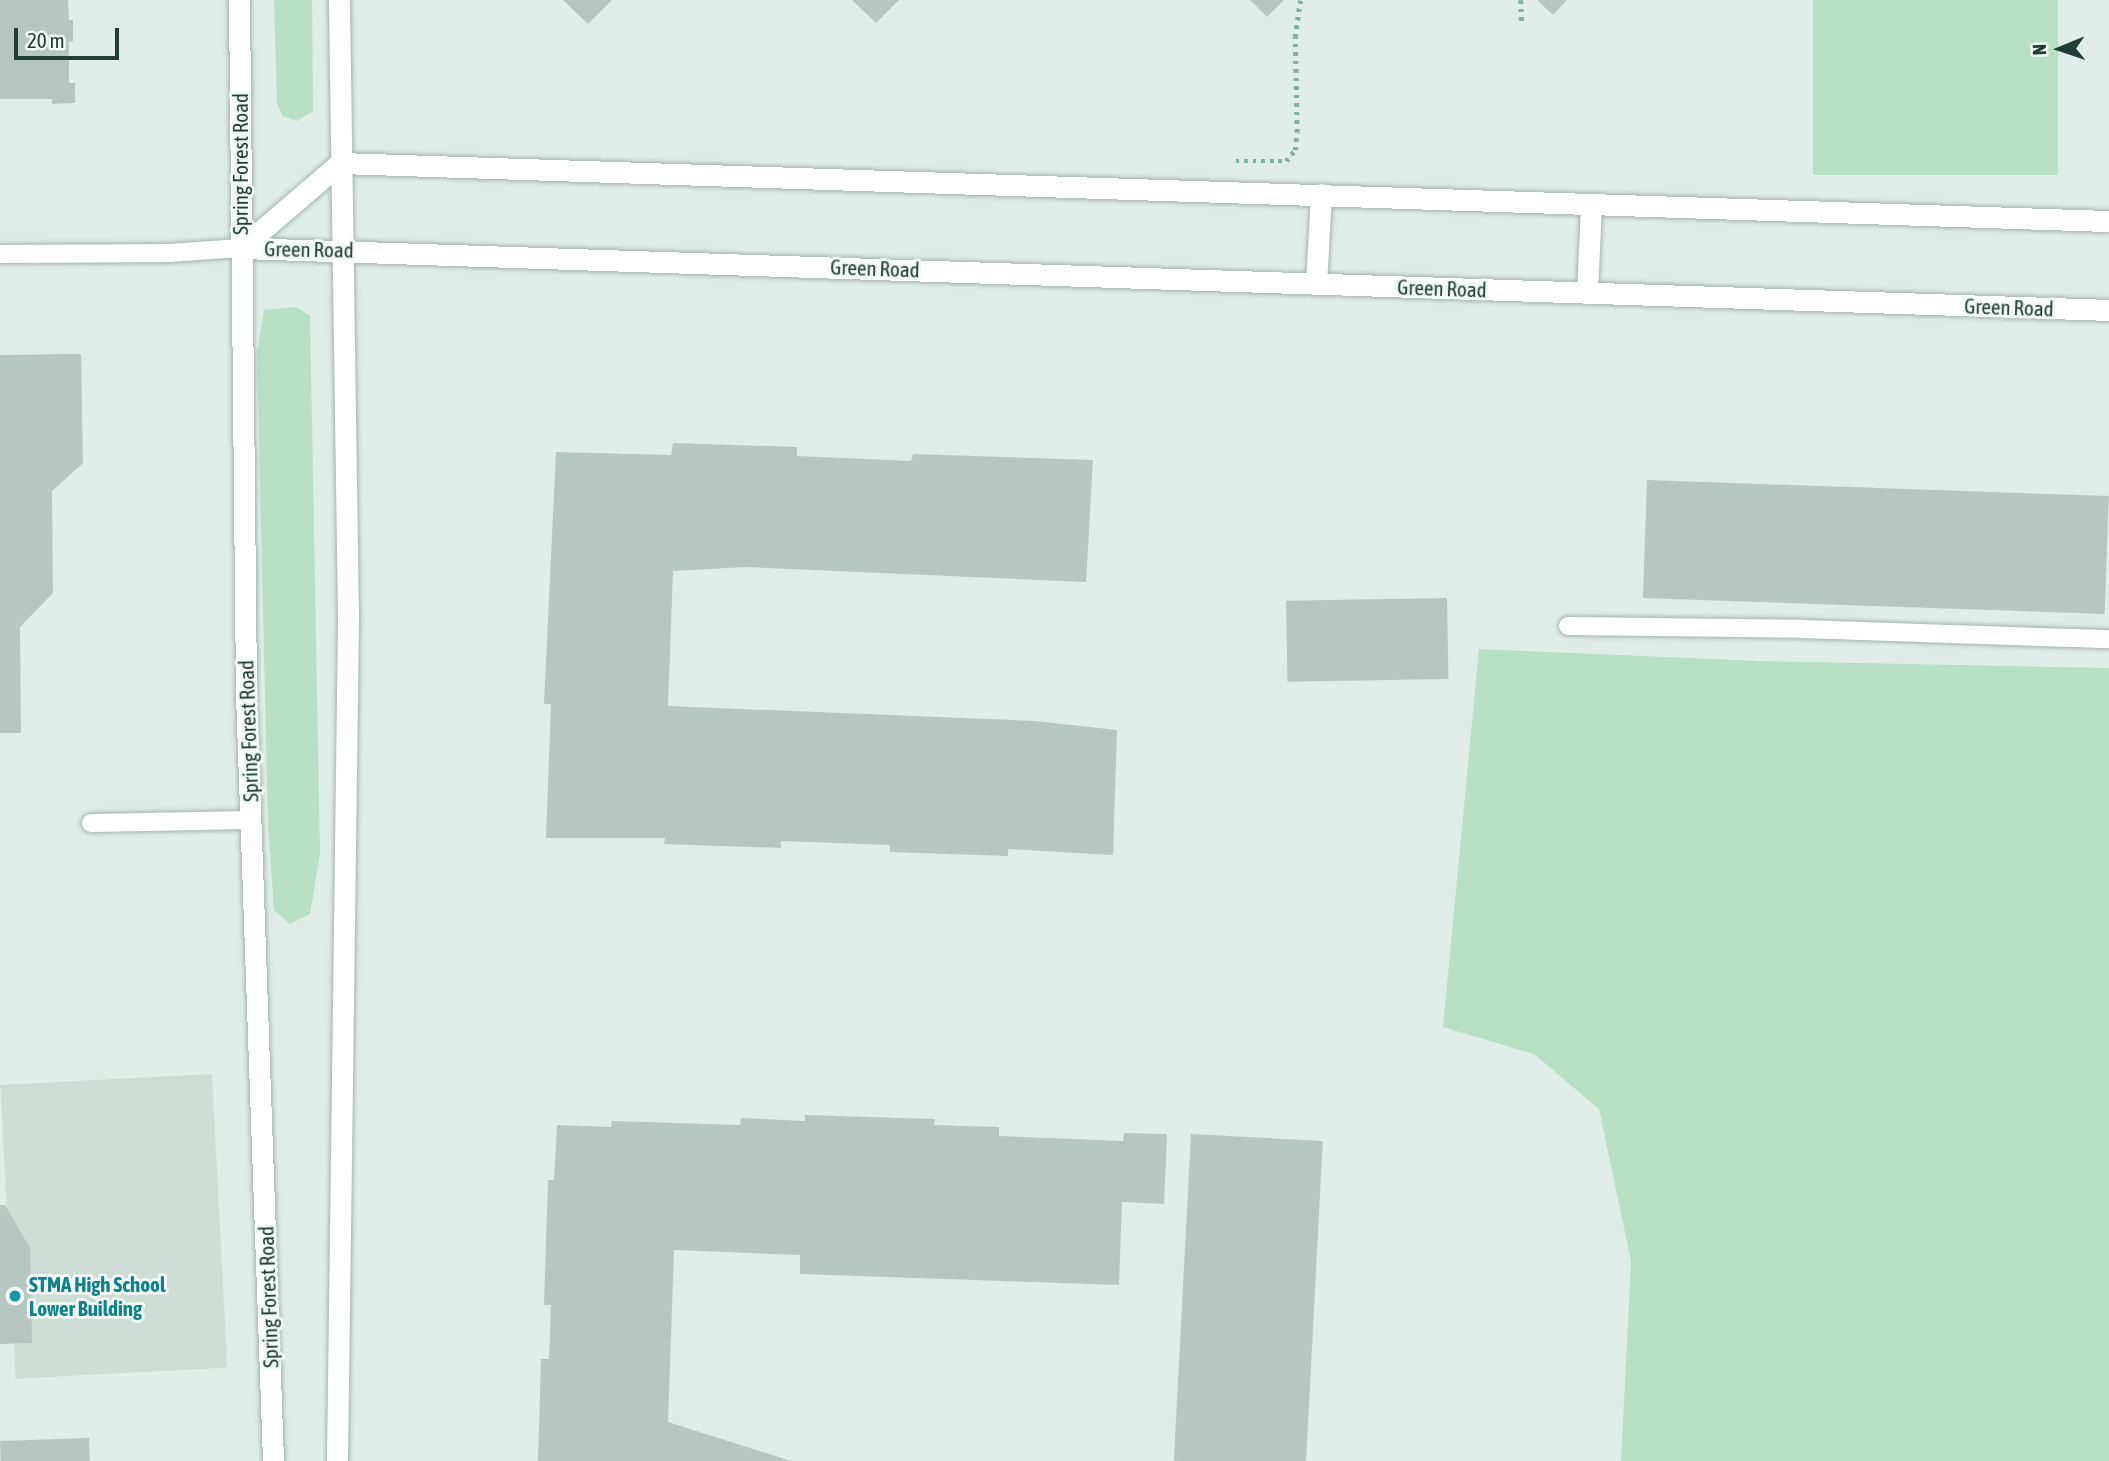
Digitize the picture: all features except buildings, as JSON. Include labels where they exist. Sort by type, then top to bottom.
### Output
[{"type":"street","name":"Spring Forest Road","points":[[239,0],[240,248],[251,820],[273,1461]]},
{"type":"street","points":[[337,1461],[348,617],[339,0]]},
{"type":"street","name":"Green Road","points":[[240,248],[340,163]]},
{"type":"street","points":[[340,163],[2109,221]]},
{"type":"street","points":[[1316,284],[1321,194]]},
{"type":"street","points":[[1587,293],[1591,204]]},
{"type":"street","name":"Green Road","points":[[240,248],[2109,310]]},
{"type":"lane","points":[[0,254],[169,253],[240,248]]},
{"type":"lane","points":[[1567,626],[1802,629],[2109,639]]},
{"type":"lane","points":[[92,823],[251,820]]},
{"type":"path","points":[[1228,161],[1286,162],[1294,150],[1297,132],[1295,37],[1300,20],[1300,0]]},
{"type":"path","points":[[1521,0],[1521,24]]},
{"type":"shaded area","points":[[212,1074],[227,1368],[16,1379],[0,1085]]},
{"type":"green space","points":[[274,0],[312,0],[313,111],[297,121],[282,116],[277,103]]},
{"type":"green space","points":[[1813,0],[2058,0],[2058,175],[1813,175]]},
{"type":"green space","points":[[296,307],[310,316],[320,854],[310,914],[290,924],[274,910],[268,825],[257,352],[264,310]]},
{"type":"green space","points":[[1479,649],[1759,661],[2109,668],[2109,1461],[1621,1461],[1631,1261],[1599,1109],[1534,1054],[1443,1027]]},
{"type":"place","name":"STMA High School Lower Building","points":[[15,1296]]}]
